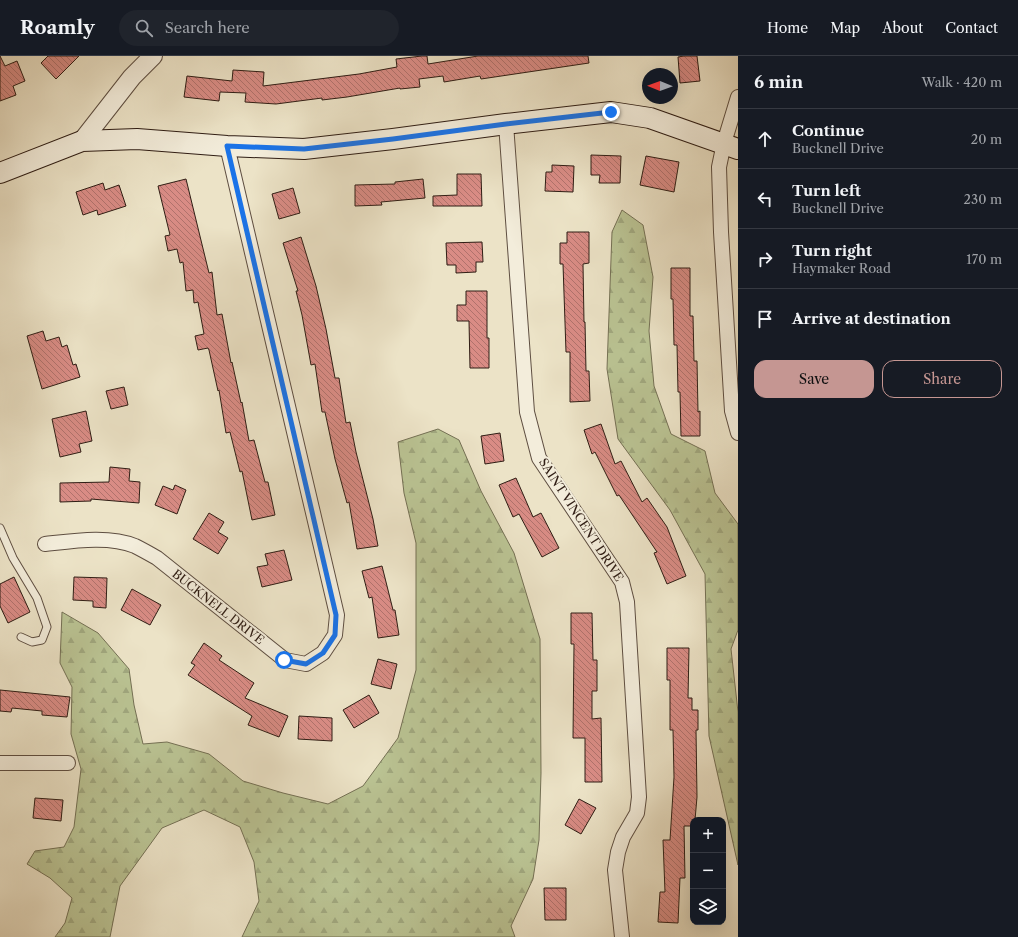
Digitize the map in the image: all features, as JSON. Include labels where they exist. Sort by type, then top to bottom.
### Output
[{"type":"main road","points":[[0,173],[82,141],[137,139],[227,146],[304,149],[611,112],[650,118],[731,146]]},
{"type":"street","points":[[82,141],[132,77],[153,56]]},
{"type":"street","points":[[738,97],[731,146],[720,167],[721,232],[732,410],[738,433]]},
{"type":"street","name":"SAINT VINCENT DRIVE","points":[[506,124],[527,412],[531,428],[539,458],[622,582],[627,602],[639,797],[637,813],[623,837],[618,852],[615,870],[622,937]]},
{"type":"street","name":"BUCKNELL DRIVE","points":[[45,544],[88,540],[111,541],[134,546],[157,558],[284,660],[306,664],[323,653],[335,635],[336,615],[227,146]]},
{"type":"street","points":[[0,763],[68,763]]},
{"type":"lane","points":[[0,528],[13,558],[37,598],[47,627],[42,640],[32,642],[21,637]]},
{"type":"green space","points":[[622,210],[643,225],[653,277],[649,331],[654,386],[671,434],[705,451],[715,493],[738,524],[738,630],[731,649],[738,712],[738,865],[709,736],[705,574],[670,510],[618,439],[607,369],[612,232]]},
{"type":"green space","points":[[438,429],[459,440],[481,491],[514,553],[540,639],[541,773],[539,840],[533,879],[511,926],[515,937],[242,937],[259,901],[254,862],[240,827],[204,810],[162,828],[120,886],[110,937],[55,937],[65,923],[72,898],[50,878],[27,864],[35,851],[64,847],[74,827],[81,769],[71,734],[72,687],[60,663],[62,612],[98,633],[129,669],[134,705],[143,744],[167,742],[209,754],[243,781],[328,804],[363,786],[398,738],[416,670],[416,543],[404,493],[398,442]]},
{"type":"building","points":[[0,56],[5,66],[17,61],[25,81],[13,86],[16,95],[0,101]]},
{"type":"building","points":[[48,56],[79,56],[56,79],[41,63]]},
{"type":"building","points":[[427,56],[428,64],[478,56],[588,56],[589,63],[481,79],[480,76],[444,82],[443,76],[419,79],[420,87],[400,88],[322,100],[322,98],[276,104],[245,102],[246,93],[220,92],[219,101],[184,97],[187,76],[232,81],[233,70],[264,72],[263,86],[359,74],[397,67],[396,59]]},
{"type":"building","points":[[697,56],[700,81],[680,83],[678,57]]},
{"type":"building","points":[[591,155],[621,156],[620,183],[599,183],[600,175],[591,175]]},
{"type":"building","points":[[646,156],[679,162],[674,192],[640,185]]},
{"type":"building","points":[[552,165],[574,166],[573,192],[545,191],[546,172],[552,172]]},
{"type":"building","points":[[457,174],[481,174],[482,206],[433,206],[433,196],[457,195]]},
{"type":"building","points":[[186,179],[209,273],[212,272],[217,315],[222,314],[231,363],[232,362],[241,403],[242,402],[249,441],[254,440],[265,482],[268,482],[275,515],[252,520],[242,471],[240,472],[230,432],[226,433],[219,390],[218,391],[209,350],[208,348],[198,350],[195,336],[204,334],[198,302],[194,303],[193,290],[186,291],[183,262],[180,263],[177,249],[168,251],[165,236],[170,235],[158,186]]},
{"type":"building","points":[[423,179],[425,198],[381,202],[382,205],[355,206],[355,185],[395,184],[395,182]]},
{"type":"building","points":[[103,183],[105,190],[119,185],[126,206],[98,215],[97,210],[83,215],[76,192]]},
{"type":"building","points":[[293,188],[300,213],[279,219],[272,194]]},
{"type":"building","points":[[567,232],[589,232],[589,263],[583,264],[586,371],[589,371],[590,401],[570,402],[570,352],[566,352],[563,264],[560,264],[560,243],[567,243]]},
{"type":"building","points":[[301,237],[316,286],[335,378],[339,378],[346,423],[350,422],[378,546],[357,549],[349,502],[347,503],[335,459],[325,412],[322,412],[315,364],[311,365],[296,291],[298,291],[283,243]]},
{"type":"building","points":[[482,242],[483,262],[476,262],[476,272],[456,273],[456,265],[447,265],[446,243]]},
{"type":"building","points":[[671,268],[690,268],[690,316],[693,316],[694,361],[697,361],[700,436],[681,436],[677,345],[674,345],[673,299],[671,299]]},
{"type":"building","points":[[466,291],[487,291],[487,338],[489,338],[489,368],[470,368],[469,321],[457,321],[457,305],[466,305]]},
{"type":"building","points":[[43,331],[46,341],[59,337],[62,347],[67,345],[73,365],[76,364],[80,377],[42,389],[27,336]]},
{"type":"building","points":[[124,387],[128,405],[111,409],[106,391]]},
{"type":"building","points":[[86,411],[92,441],[79,444],[81,452],[60,457],[52,419]]},
{"type":"building","points":[[601,424],[615,464],[621,461],[642,502],[647,498],[667,527],[686,576],[667,584],[654,553],[657,552],[619,495],[617,496],[595,452],[592,454],[584,430]]},
{"type":"building","points":[[500,433],[504,461],[485,464],[481,436]]},
{"type":"building","points":[[110,467],[130,469],[129,481],[140,482],[139,503],[91,499],[91,501],[60,502],[60,483],[109,482]]},
{"type":"building","points":[[516,478],[533,517],[541,513],[559,548],[542,557],[519,514],[513,517],[499,485]]},
{"type":"building","points":[[175,485],[186,490],[177,514],[155,505],[163,486],[173,490]]},
{"type":"building","points":[[209,513],[224,522],[218,532],[228,538],[218,554],[193,539]]},
{"type":"building","points":[[284,550],[292,580],[262,587],[257,567],[268,565],[265,554]]},
{"type":"building","points":[[382,566],[393,610],[395,610],[399,635],[378,638],[372,597],[369,598],[362,571]]},
{"type":"building","points":[[14,577],[30,612],[8,623],[0,606],[0,584]]},
{"type":"building","points":[[74,577],[107,578],[106,608],[93,607],[93,601],[73,600]]},
{"type":"building","points":[[132,589],[161,605],[150,625],[121,610]]},
{"type":"building","points":[[571,613],[592,613],[593,660],[597,660],[597,691],[592,691],[592,719],[601,718],[602,782],[585,782],[585,738],[573,738],[574,644],[571,644]]},
{"type":"building","points":[[204,643],[222,656],[219,660],[254,683],[245,698],[288,716],[279,737],[248,725],[252,716],[188,675],[195,665],[191,663]]},
{"type":"building","points":[[667,648],[689,648],[688,698],[692,698],[692,710],[698,710],[698,730],[696,730],[697,797],[695,817],[690,817],[690,826],[684,826],[685,878],[680,878],[678,923],[658,922],[660,892],[665,892],[663,840],[670,840],[674,777],[673,730],[670,730],[670,680],[667,680]]},
{"type":"building","points":[[378,659],[397,664],[391,689],[371,684]]},
{"type":"building","points":[[0,690],[70,697],[67,717],[42,715],[42,711],[12,708],[11,712],[0,711]]},
{"type":"building","points":[[369,695],[379,713],[354,728],[343,710]]},
{"type":"building","points":[[299,716],[332,718],[332,741],[298,739]]},
{"type":"building","points":[[35,798],[63,800],[61,821],[33,818]]},
{"type":"building","points":[[579,799],[596,808],[581,834],[565,825]]},
{"type":"building","points":[[544,888],[566,888],[566,920],[545,920]]},
{"type":"route","points":[[284,660],[306,664],[323,653],[335,635],[336,615],[227,146],[304,149],[611,112]]}]
